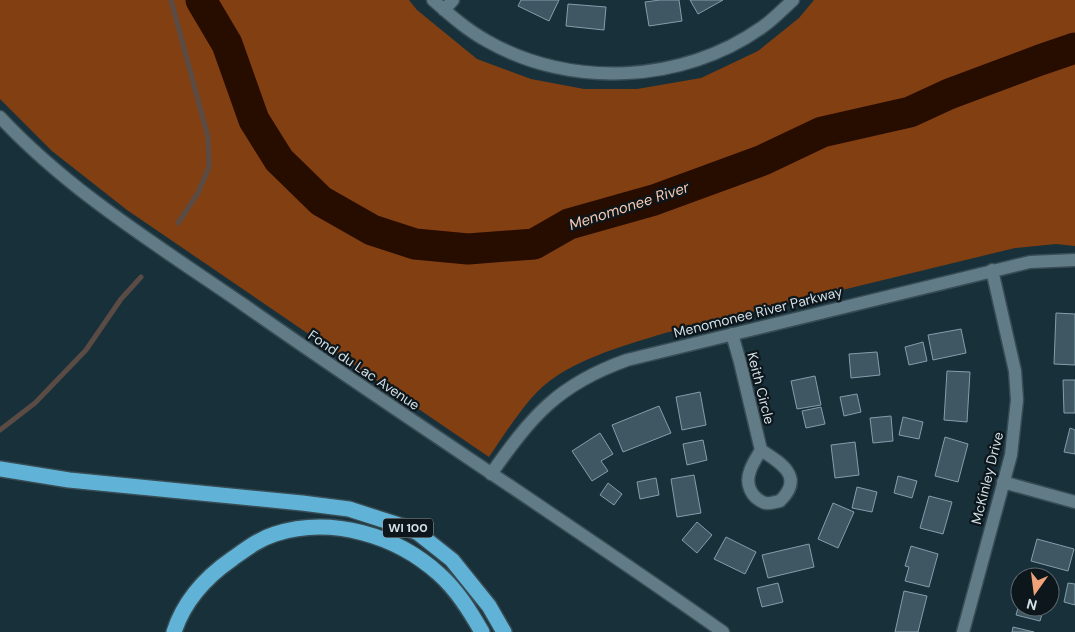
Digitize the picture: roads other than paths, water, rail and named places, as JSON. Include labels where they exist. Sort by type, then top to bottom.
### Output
[{"type":"highway","name":"WI 100","points":[[0,469],[69,480],[340,508],[405,527],[425,538],[452,560],[489,606],[504,632]]},
{"type":"highway","points":[[174,632],[186,606],[200,586],[219,568],[255,544],[276,534],[322,527],[349,530],[374,536],[399,547],[424,562],[439,574],[458,595],[472,613],[482,632]]},
{"type":"street","points":[[433,0],[487,41],[529,60],[567,70],[604,74],[646,72],[680,65],[723,50],[759,29],[793,0]]},
{"type":"street","points":[[444,10],[453,0]]},
{"type":"street","name":"Fond du Lac Avenue","points":[[0,117],[34,150],[88,195],[319,358],[657,585],[723,632]]},
{"type":"street","name":"Menomonee River Parkway","points":[[491,474],[538,413],[561,393],[588,376],[627,360],[992,270],[1030,262],[1075,260]]},
{"type":"street","name":"McKinley Drive","points":[[963,632],[1011,455],[1015,427],[1015,371],[992,270]]},
{"type":"street","name":"Keith Circle","points":[[732,334],[761,450]]},
{"type":"street","points":[[1003,482],[1075,502]]},
{"type":"waterway","points":[[171,0],[208,137],[209,167],[198,193],[178,223]]},
{"type":"waterway","name":"Menomonee River","points":[[201,0],[227,44],[254,120],[279,160],[321,201],[372,230],[415,244],[468,249],[534,244],[569,224],[654,200],[763,160],[822,132],[910,112],[949,94],[1075,48]]},
{"type":"waterway","points":[[0,430],[35,403],[86,350],[121,299],[141,277]]}]
